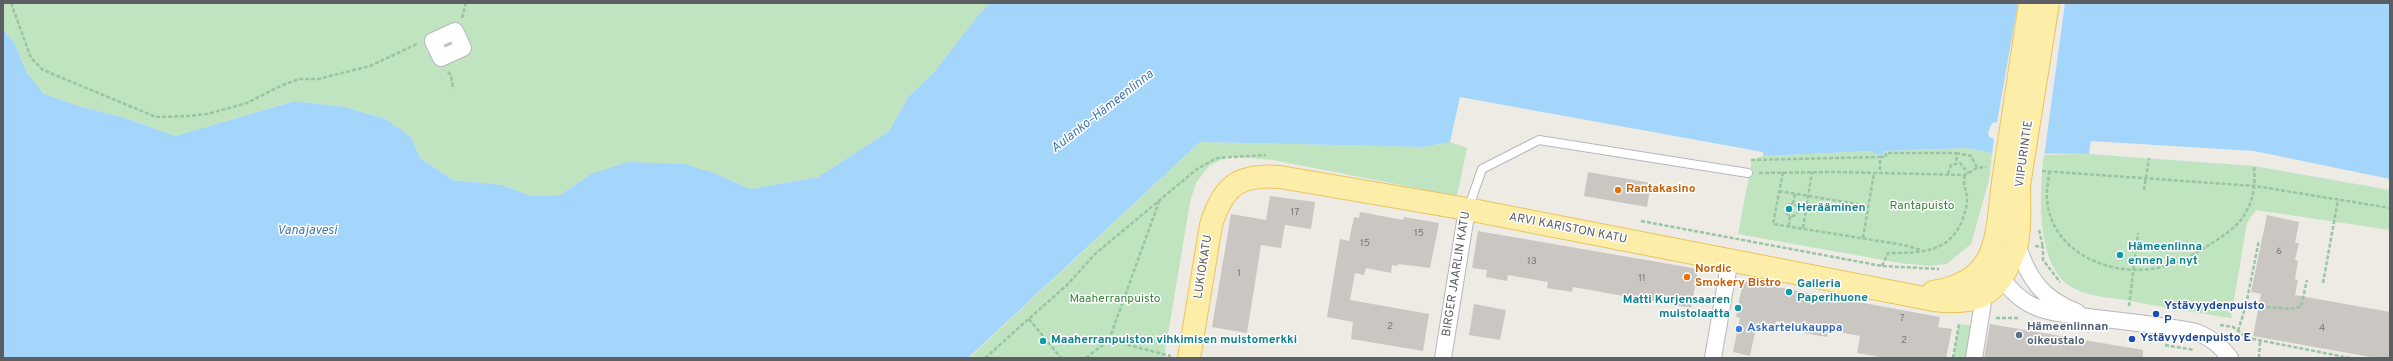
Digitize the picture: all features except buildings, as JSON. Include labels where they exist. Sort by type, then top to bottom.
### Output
[{"type":"main road","name":"VIIPURINTIE","points":[[1990,258],[1996,240],[2030,3]]},
{"type":"main road","name":"VIIPURINTIE","points":[[1976,289],[1997,286],[2017,244],[2004,178],[2048,3]]},
{"type":"main road","name":"ARVI KARISTON KATU","points":[[1235,184],[1248,178],[1262,176],[1280,177],[1467,209],[1902,293],[1976,289],[1982,270],[1990,258]]},
{"type":"main road","name":"LUKIOKATU","points":[[1189,358],[1210,225],[1217,205],[1226,191],[1235,184]]},
{"type":"street","name":"BIRGER JAARLIN KATU","points":[[1443,358],[1467,209]]},
{"type":"street","name":"ARVI KARISTON KATU","points":[[2017,244],[2025,268],[2036,284],[2052,300],[2092,318]]},
{"type":"street","name":"ARVI KARISTON KATU","points":[[1990,258],[2002,278],[2019,297]]},
{"type":"street","points":[[1713,358],[1730,259]]},
{"type":"street","points":[[2002,278],[2036,284]]},
{"type":"street","name":"ARVI KARISTON KATU","points":[[1976,289],[2019,297],[2055,314],[2196,332],[2210,337],[2221,346],[2230,358]]},
{"type":"street","points":[[1974,358],[1976,289]]},
{"type":"lane","name":"BIRGER JAARLIN KATU","points":[[1467,209],[1482,169],[1539,140],[1748,173]]},
{"type":"path","points":[[11,3],[31,58],[43,70],[156,117],[207,114],[247,103],[278,87],[299,79],[318,79],[370,66],[426,42]]},
{"type":"path","points":[[1750,160],[1886,157],[1886,153],[1956,154],[1971,156],[1978,168],[2004,178]]},
{"type":"path","points":[[1956,154],[1957,163]]},
{"type":"path","points":[[1880,157],[1880,173]]},
{"type":"path","points":[[984,358],[1068,284],[1095,254],[1160,198],[1197,169],[1217,158]]},
{"type":"path","points":[[2144,190],[2149,158]]},
{"type":"path","points":[[1948,175],[1951,165],[1957,163],[1962,164],[1968,173]]},
{"type":"path","points":[[2049,171],[2047,199],[2061,238],[2084,258],[2094,262],[2133,270],[2162,267],[2194,254],[2225,235],[2238,223],[2248,210],[2255,186],[2254,166]]},
{"type":"path","points":[[1748,173],[1812,172],[1965,175],[1978,168]]},
{"type":"path","points":[[2042,171],[2255,186],[2390,208]]},
{"type":"path","points":[[1783,172],[1773,224],[1863,238],[1921,250]]},
{"type":"path","points":[[1803,228],[1812,172]]},
{"type":"path","points":[[1863,238],[1874,173]]},
{"type":"path","points":[[1882,266],[1888,253],[1914,253],[1945,244],[1956,233],[1966,208],[1965,175]]},
{"type":"path","points":[[1779,191],[1868,206]]},
{"type":"path","points":[[1789,226],[1790,216],[1787,214],[1786,208],[1793,204],[1795,194]]},
{"type":"path","points":[[1086,358],[1109,340],[1160,198]]},
{"type":"path","points":[[2323,283],[2338,200]]},
{"type":"path","points":[[1793,204],[1798,207],[1798,211]]},
{"type":"path","points":[[1798,211],[1805,213]]},
{"type":"path","points":[[1790,216],[1794,216],[1798,211]]},
{"type":"path","name":"ARVI KARISTON KATU","points":[[1633,220],[1882,266],[1942,269]]},
{"type":"path","points":[[2135,310],[2128,309],[2138,233]]},
{"type":"path","points":[[1706,255],[1710,234]]},
{"type":"path","points":[[2238,331],[2246,305],[2259,240]]},
{"type":"path","points":[[2017,244],[2043,247],[2043,260],[2064,286]]},
{"type":"path","points":[[2194,254],[2199,263]]},
{"type":"path","points":[[2246,305],[2290,309],[2301,307],[2307,280]]},
{"type":"path","points":[[1029,319],[1061,358]]},
{"type":"path","points":[[1953,358],[1959,324]]},
{"type":"path","points":[[2213,324],[2233,327],[2248,338],[2260,341],[2350,358]]},
{"type":"path","points":[[1109,340],[1161,353]]},
{"type":"path","points":[[2259,358],[2260,341]]},
{"type":"green space","points":[[3,3],[990,3],[980,13],[934,72],[909,96],[889,131],[818,177],[751,189],[714,173],[591,174],[560,195],[532,196],[502,185],[453,180],[420,158],[411,137],[386,119],[345,107],[295,101],[175,136],[126,118],[79,106],[44,94],[27,73],[14,42],[3,30]]},
{"type":"green space","name":"Maaherranpuisto","points":[[1200,142],[1424,147],[1450,142],[1467,148],[1457,196],[1273,160],[1228,156],[1209,166],[1196,183],[1190,202],[1164,358],[969,358]]},
{"type":"green space","name":"Rantapuisto","points":[[1967,148],[1992,153],[1989,180],[1971,244],[1947,264],[1928,266],[1900,263],[1738,234],[1752,160],[1763,156],[1873,151],[1883,154],[1884,151]]},
{"type":"green space","points":[[2089,154],[2254,166],[2390,190],[2390,230],[2256,210],[2247,223],[2231,318],[2090,294],[2070,286],[2059,276],[2051,262],[2042,226],[2041,207],[2044,155]]},
{"type":"green space","points":[[1959,324],[1979,326],[1974,358],[1953,358]]},
{"type":"water","name":"Vanajavesi","points":[[990,3],[2390,3],[2390,190],[2254,166],[2089,154],[1992,153],[1967,148],[1884,151],[1883,155],[1873,154],[1873,151],[1763,156],[1763,152],[1460,97],[1450,142],[1424,147],[1200,142],[968,358],[3,358],[3,30],[14,42],[27,73],[44,94],[79,106],[126,118],[175,136],[295,101],[345,107],[386,119],[411,137],[420,158],[453,180],[502,185],[532,196],[560,195],[591,174],[628,162],[684,164],[714,173],[751,189],[818,177],[889,131],[909,96],[934,72],[980,13]]},
{"type":"pier","points":[[2018,3],[2065,3],[2044,157],[1992,155],[1994,139],[1989,137],[1988,133],[1992,123],[1997,122]]},
{"type":"pier","points":[[2091,141],[2254,151],[2390,179],[2390,190],[2254,166],[2089,154]]},
{"type":"place","name":"Rantakasino","points":[[1618,190]]},
{"type":"place","name":"Herääminen","points":[[1789,209]]},
{"type":"place","name":"Hämeenlinna ennen ja nyt","points":[[2120,255]]},
{"type":"place","name":"Nordic Smokery Bistro","points":[[1687,277]]},
{"type":"place","name":"Galleria Paperihuone","points":[[1789,292]]},
{"type":"place","name":"Matti Kurjensaaren muistolaatta","points":[[1738,308]]},
{"type":"place","name":"Ystävyydenpuisto P","points":[[2156,314]]},
{"type":"place","name":"Askartelukauppa","points":[[1739,329]]},
{"type":"place","name":"Hämeenlinnan oikeustalo","points":[[2019,335]]},
{"type":"place","name":"Ystävyydenpuisto E","points":[[2132,339]]},
{"type":"place","name":"Maaherranpuiston vihkimisen muistomerkki","points":[[1043,341]]},
{"type":"water label","name":"Aulanko–Hämeenlinna","points":[[1103,112]]}]
